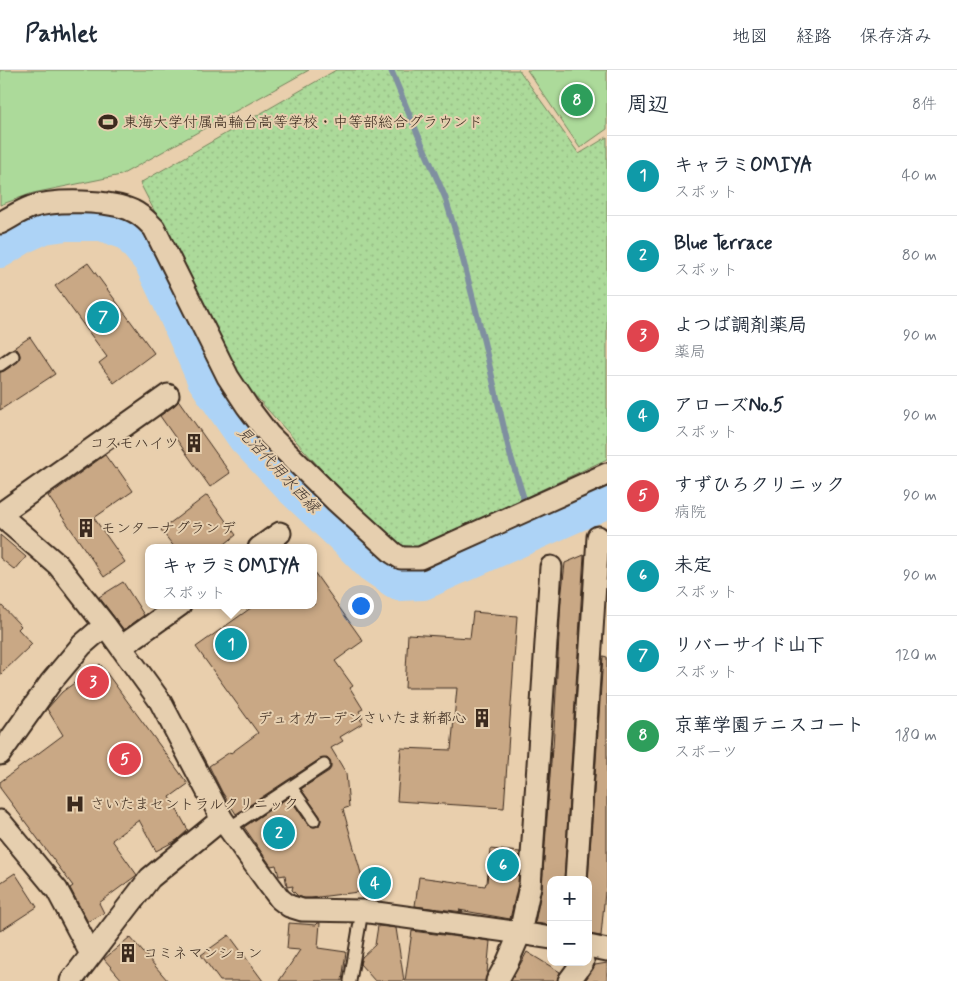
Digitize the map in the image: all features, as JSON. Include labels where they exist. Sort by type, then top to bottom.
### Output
[{"type":"street","points":[[0,223],[36,206],[76,202],[98,202],[116,206],[132,211],[144,218],[154,228],[228,377],[247,406],[269,435],[336,500],[393,553],[401,558],[420,558],[607,474]]},
{"type":"street","points":[[168,395],[0,514],[58,565],[105,625],[160,701],[226,824],[268,884],[289,906],[302,910],[362,911],[547,937]]},
{"type":"street","points":[[265,544],[280,533]]},
{"type":"street","points":[[576,876],[599,644],[598,537]]},
{"type":"street","points":[[497,981],[520,932],[530,886],[551,567]]},
{"type":"street","points":[[121,647],[174,609]]},
{"type":"street","points":[[0,754],[57,674],[82,645],[105,625]]},
{"type":"street","points":[[0,821],[56,890],[91,954]]},
{"type":"street","points":[[71,981],[150,878],[226,824]]},
{"type":"street","points":[[569,981],[581,966]]},
{"type":"lane","points":[[0,365],[13,356]]},
{"type":"lane","points":[[226,824],[291,787],[324,765]]},
{"type":"lane","points":[[291,787],[314,820]]},
{"type":"lane","points":[[350,981],[362,911]]},
{"type":"green space","name":"東海大学付属高輪台高等学校・中等部総合グラウンド","points":[[0,70],[309,70],[121,175],[33,193],[0,205]]},
{"type":"green space","points":[[336,70],[519,70],[579,154],[607,137],[607,459],[418,548],[401,545],[372,520],[321,469],[241,380],[140,183]]},
{"type":"green space","points":[[527,70],[607,70],[607,129],[580,148]]},
{"type":"building","points":[[88,263],[154,353],[114,383],[99,363],[107,357],[55,286]]},
{"type":"building","points":[[30,337],[55,374],[0,410],[0,372],[18,362],[19,352],[17,349],[12,349]]},
{"type":"building","name":"コスモハイツ","points":[[179,401],[230,473],[210,487],[160,416]]},
{"type":"building","points":[[105,455],[133,491],[94,518],[125,562],[104,577],[48,496]]},
{"type":"building","points":[[207,495],[236,535],[225,544],[172,544],[161,530]]},
{"type":"building","points":[[0,535],[26,557],[15,570],[0,558]]},
{"type":"building","points":[[584,555],[564,876],[547,876],[547,924],[535,923],[542,887],[565,563]]},
{"type":"building","points":[[317,576],[363,641],[335,661],[353,686],[350,688],[363,709],[359,711],[363,718],[360,719],[363,723],[340,737],[343,741],[331,748],[346,773],[349,807],[343,809],[366,891],[304,898],[298,896],[292,890],[293,886],[287,887],[285,875],[279,876],[276,865],[271,866],[244,827],[289,797],[308,825],[319,826],[320,816],[301,789],[329,771],[331,768],[330,761],[327,758],[320,759],[236,814],[209,766],[231,753],[258,733],[196,647],[249,609],[317,609]]},
{"type":"building","points":[[123,582],[144,615],[124,630],[99,597]]},
{"type":"building","points":[[0,604],[21,626],[18,629],[32,644],[0,675]]},
{"type":"building","name":"デュオガーデンさいたま新都心","points":[[473,612],[517,616],[504,808],[397,801],[401,748],[451,750],[457,688],[405,688],[408,634],[470,638]]},
{"type":"building","points":[[603,656],[607,657],[607,892],[605,892],[601,936],[592,935],[592,876],[588,876]]},
{"type":"building","points":[[100,664],[188,784],[170,797],[188,830],[177,840],[156,851],[139,820],[112,840],[137,875],[99,903],[104,913],[88,922],[70,888],[73,886],[0,788],[0,782],[63,735],[47,709],[62,692]]},
{"type":"building","points":[[490,849],[520,852],[518,884],[510,919],[459,910],[463,912],[415,906],[419,877],[485,886],[487,883]]},
{"type":"building","points":[[389,872],[391,891],[370,894],[367,875]]},
{"type":"building","points":[[15,873],[37,907],[0,931],[0,883]]},
{"type":"building","points":[[289,923],[316,925],[320,923],[318,948],[346,952],[342,981],[279,981],[300,950],[287,949]]},
{"type":"building","points":[[378,926],[396,928],[404,981],[375,981],[360,964],[362,957],[375,945]]},
{"type":"building","points":[[412,931],[490,941],[485,981],[405,981]]},
{"type":"building","points":[[229,935],[263,981],[220,981],[201,955]]},
{"type":"building","name":"コミネマンション","points":[[130,937],[168,981],[123,981],[104,959]]},
{"type":"building","points":[[527,952],[547,964],[547,966],[560,972],[557,981],[511,981]]},
{"type":"building","points":[[607,963],[607,981],[585,981],[595,965]]},
{"type":"waterway","points":[[391,70],[445,197],[484,342],[510,454],[524,499]]},
{"type":"waterway","name":"見沼代用水西縁","points":[[0,249],[24,234],[44,225],[66,222],[102,222],[129,232],[152,260],[206,379],[246,437],[292,486],[373,564],[399,582],[423,581],[607,499]]},
{"type":"place","name":"京華学園テニスコート","points":[[577,100]]},
{"type":"place","name":"東海大学付属高輪台高等学校・中等部総合グラウンド","points":[[108,122]]},
{"type":"place","name":"リバーサイド山下","points":[[103,317]]},
{"type":"place","name":"コスモハイツ","points":[[194,443]]},
{"type":"place","name":"モンターナグランデ","points":[[86,528]]},
{"type":"place","name":"キャラミOMIYA","points":[[231,644]]},
{"type":"place","name":"よつば調剤薬局","points":[[93,682]]},
{"type":"place","name":"デュオガーデンさいたま新都心","points":[[482,718]]},
{"type":"place","name":"すずひろクリニック","points":[[125,759]]},
{"type":"place","name":"さいたまセントラルクリニック","points":[[75,804]]},
{"type":"place","name":"Blue Terrace","points":[[279,833]]},
{"type":"place","name":"未定","points":[[503,865]]},
{"type":"place","name":"アローズNo.5","points":[[375,883]]},
{"type":"place","name":"コミネマンション","points":[[128,953]]}]
